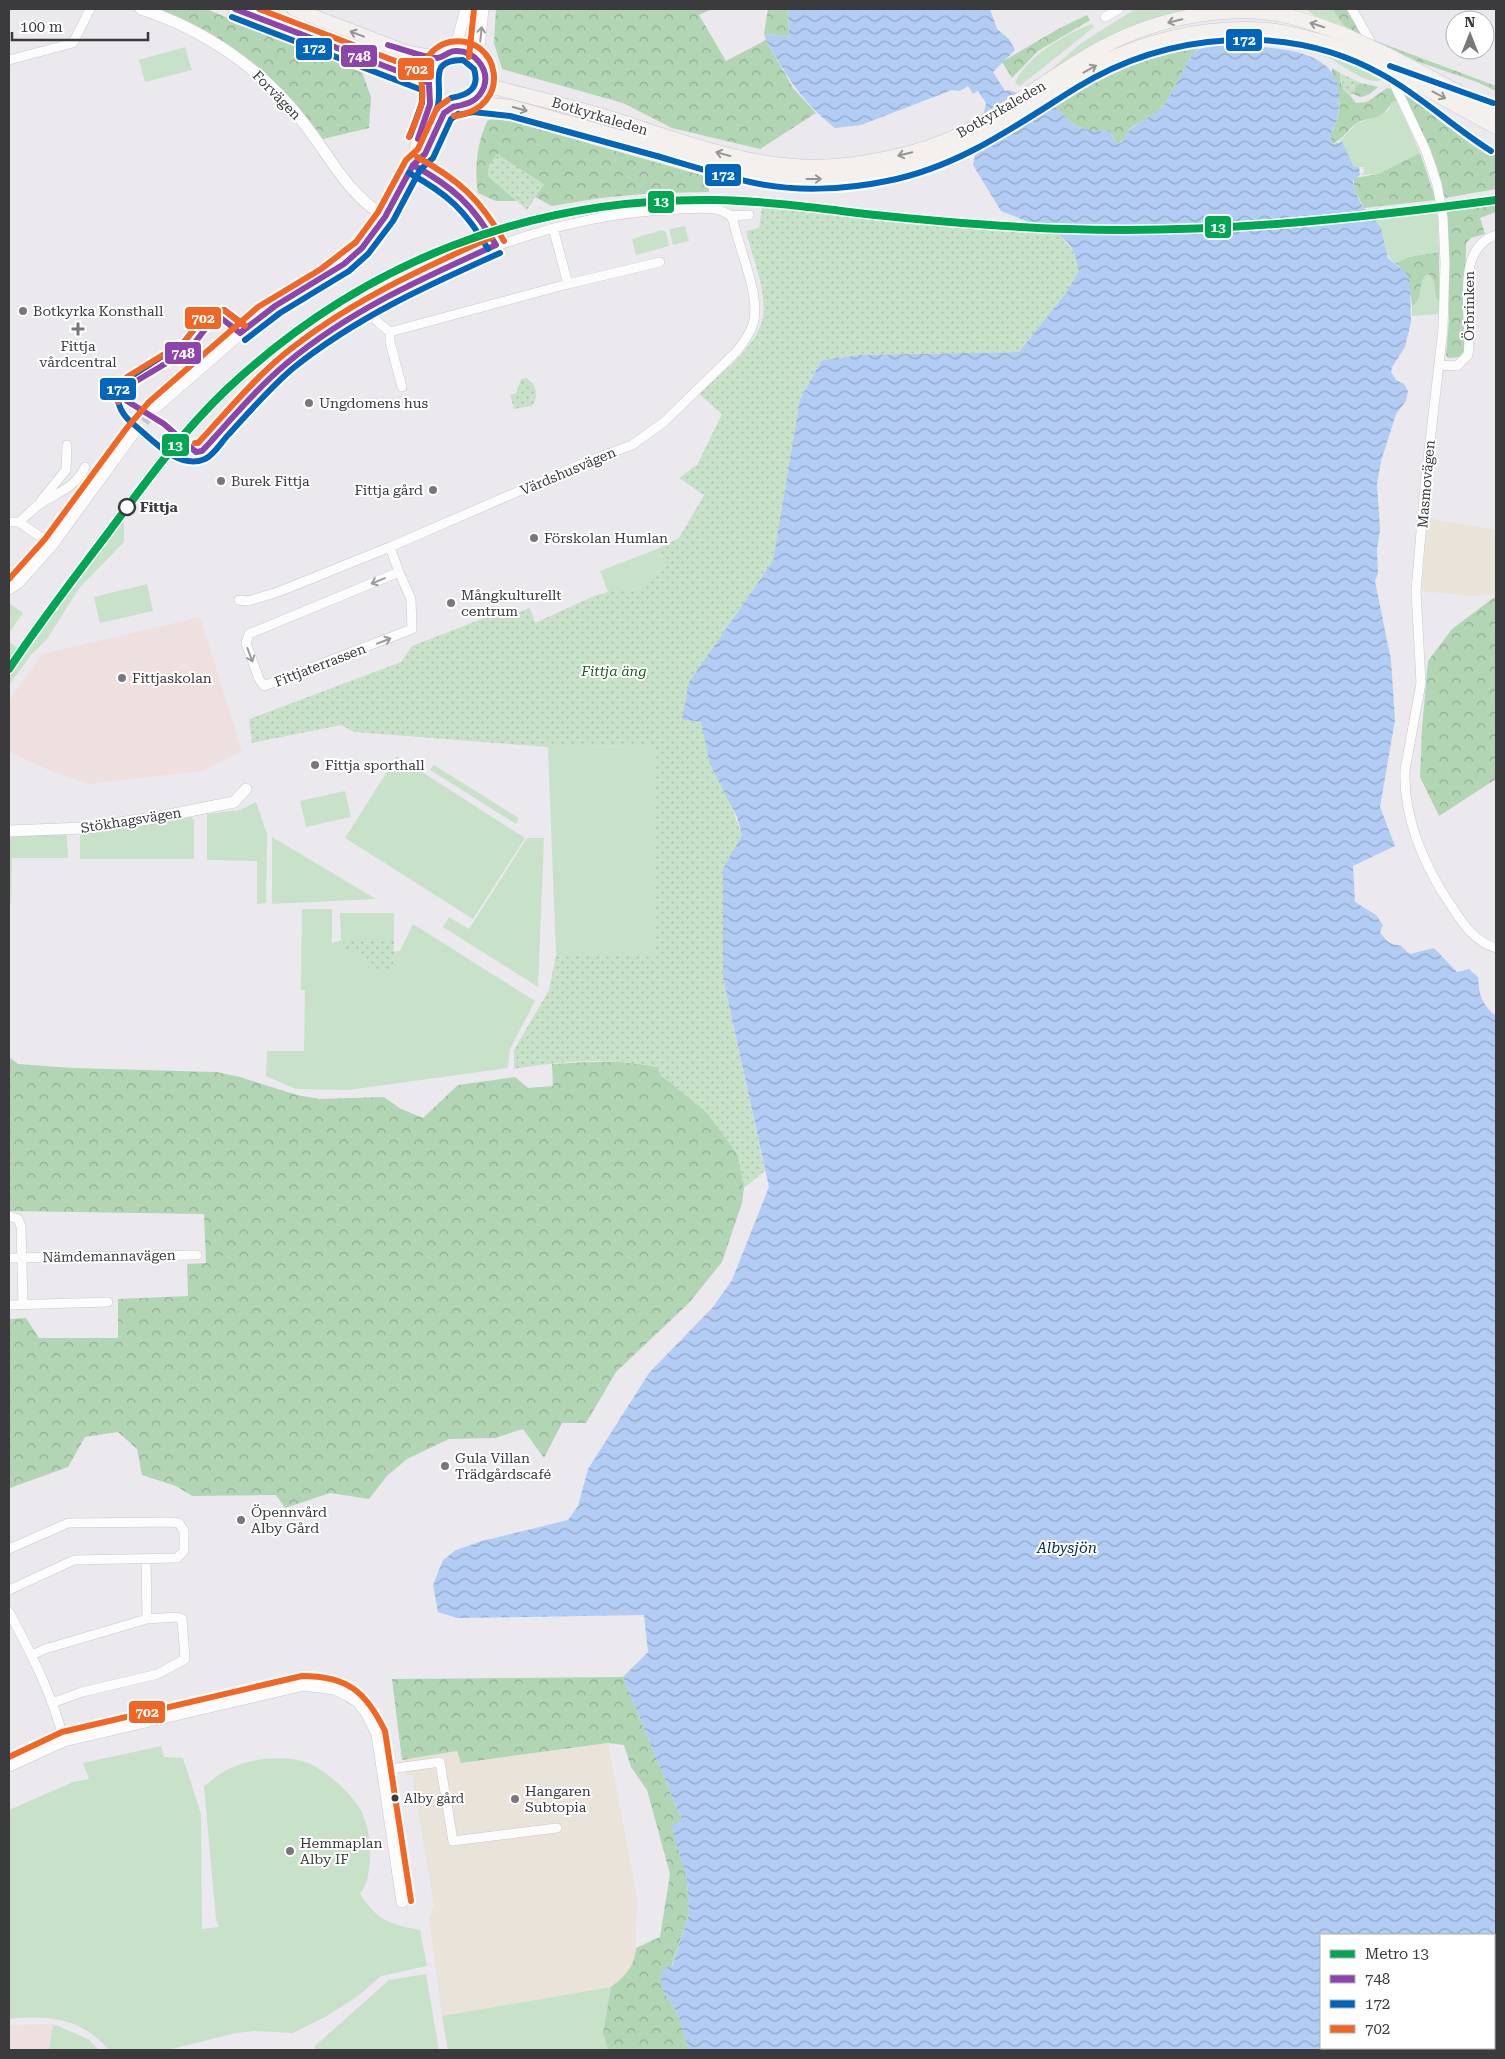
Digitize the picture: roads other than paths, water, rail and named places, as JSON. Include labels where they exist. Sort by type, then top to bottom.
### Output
[{"type":"main road","points":[[235,9],[430,88],[437,98],[453,107]]},
{"type":"main road","points":[[294,9],[406,52],[437,58]]},
{"type":"main road","points":[[1241,13],[1258,9]]},
{"type":"main road","points":[[1283,32],[1287,12]]},
{"type":"main road","name":"Botkyrkaleden","points":[[453,107],[472,103],[512,107],[753,174],[787,179],[821,179],[871,175],[928,161],[955,144],[1003,125],[1092,53],[1145,29],[1198,16],[1287,12],[1496,127]]},
{"type":"main road","name":"Botkyrkaleden","points":[[1046,90],[1138,48],[1211,31],[1252,29],[1339,40],[1386,54],[1496,112]]},
{"type":"main road","points":[[430,88],[431,66],[437,58],[446,52],[455,50],[470,52],[478,58],[485,72],[486,82],[479,97],[472,103]]},
{"type":"main road","name":"Botkyrkaleden","points":[[486,82],[497,88],[572,106],[720,153],[788,166],[821,167],[890,158],[955,144]]},
{"type":"street","points":[[9,60],[73,43],[90,9]]},
{"type":"street","name":"Forvägen","points":[[141,9],[206,38],[260,75],[306,125],[354,193],[364,203],[385,216]]},
{"type":"street","points":[[455,50],[466,9]]},
{"type":"street","points":[[478,58],[483,9]]},
{"type":"street","points":[[1105,17],[1119,9]]},
{"type":"street","name":"Masmovägen","points":[[1352,9],[1394,81],[1426,151],[1440,194],[1445,263],[1439,365],[1425,485],[1416,591],[1421,683],[1406,763],[1405,783],[1416,838],[1426,865],[1470,933],[1483,943],[1496,948]]},
{"type":"street","points":[[414,165],[414,150],[430,106],[430,88]]},
{"type":"street","points":[[155,408],[263,314],[344,264],[362,248],[385,216],[414,165],[425,154],[444,114],[453,107]]},
{"type":"street","points":[[414,165],[447,183],[464,198],[479,214],[496,245]]},
{"type":"street","points":[[196,452],[202,451],[256,391],[286,363],[322,335],[365,307],[496,245],[553,228],[624,213],[715,209],[730,215],[749,215]]},
{"type":"street","name":"Värdshusvägen","points":[[239,600],[248,601],[278,592],[390,547],[586,462],[632,445],[650,434],[737,351],[748,335],[754,321],[754,299],[733,220],[730,215]]},
{"type":"street","points":[[553,228],[568,284]]},
{"type":"street","name":"Örbrinken","points":[[1439,365],[1457,366],[1468,355],[1468,266],[1482,241],[1496,234]]},
{"type":"street","points":[[390,332],[568,284],[660,262]]},
{"type":"street","points":[[365,307],[378,323],[390,332]]},
{"type":"street","points":[[390,332],[390,342],[402,387]]},
{"type":"street","points":[[9,589],[18,583],[52,545],[132,434]]},
{"type":"street","points":[[19,522],[37,506],[66,470],[67,445]]},
{"type":"street","points":[[37,506],[71,486],[85,467]]},
{"type":"street","points":[[9,522],[19,522],[52,545]]},
{"type":"street","name":"Fittjaterrassen","points":[[390,547],[411,599],[412,629],[277,683],[264,686],[259,679],[246,643],[249,634],[399,572]]},
{"type":"street","name":"Stökhagsvägen","points":[[9,830],[84,828],[154,818],[234,802],[246,789]]},
{"type":"street","points":[[9,1216],[18,1219],[20,1226],[23,1304]]},
{"type":"street","name":"Nämdemannavägen","points":[[9,1258],[198,1255]]},
{"type":"street","points":[[9,1304],[108,1302]]},
{"type":"street","points":[[9,1549],[68,1523],[179,1523],[184,1532],[184,1551],[177,1558],[74,1560],[9,1590]]},
{"type":"street","points":[[146,1559],[147,1618]]},
{"type":"street","points":[[9,1612],[32,1655],[52,1704],[64,1742]]},
{"type":"street","points":[[32,1655],[147,1618],[182,1619],[185,1659],[158,1674],[82,1692],[52,1704]]},
{"type":"street","points":[[9,1766],[64,1742],[241,1699],[304,1685],[335,1689],[357,1702],[372,1721],[377,1734],[402,1902]]},
{"type":"street","points":[[383,1770],[440,1762],[454,1841],[557,1828]]},
{"type":"water","name":"Albysjön","points":[[788,9],[990,9],[997,29],[1009,39],[1015,50],[993,72],[1005,91],[1009,90],[1055,107],[1075,126],[1094,131],[1109,130],[1117,144],[1122,142],[1129,130],[1163,106],[1172,93],[1192,54],[1201,48],[1220,46],[1274,48],[1306,55],[1320,61],[1330,70],[1337,83],[1339,109],[1333,131],[1330,135],[1332,144],[1342,142],[1354,167],[1359,167],[1360,175],[1353,181],[1354,189],[1361,204],[1381,228],[1388,258],[1406,273],[1410,282],[1411,322],[1405,347],[1392,367],[1391,372],[1396,380],[1404,384],[1408,391],[1406,401],[1396,414],[1381,461],[1377,484],[1380,530],[1377,549],[1378,573],[1375,581],[1391,660],[1395,720],[1380,807],[1395,846],[1353,866],[1355,902],[1376,915],[1383,925],[1380,932],[1386,939],[1393,944],[1400,945],[1410,954],[1434,948],[1457,972],[1469,969],[1478,977],[1480,994],[1484,1004],[1496,1016],[1496,2050],[689,2050],[677,2012],[663,1991],[660,1975],[666,1967],[672,1966],[689,1914],[687,1880],[671,1825],[682,1821],[623,1677],[648,1652],[644,1615],[457,1618],[438,1612],[433,1585],[443,1560],[456,1550],[482,1541],[568,1520],[578,1506],[588,1469],[649,1373],[713,1307],[732,1280],[769,1187],[723,978],[723,869],[742,835],[737,817],[710,764],[701,722],[682,719],[689,682],[773,561],[800,399],[822,360],[861,355],[1019,352],[1066,293],[1079,271],[1074,252],[1058,234],[1001,211],[973,165],[986,103],[978,91],[973,94],[968,86],[960,91],[952,90],[861,125],[835,128],[813,108],[796,88],[774,54],[764,34],[789,36]]},
{"type":"tunnel","points":[[133,434],[155,408]]},
{"type":"metro line","name":"13","points":[[9,669],[57,600],[150,477],[194,423],[226,390],[278,345],[334,306],[391,273],[452,246],[514,225],[579,210],[646,202],[715,200],[772,203],[891,217],[992,225],[1068,229],[1176,229],[1336,219],[1496,200]]},
{"type":"place","name":"Botkyrka Konsthall","points":[[23,311]]},
{"type":"place","name":"Fittja vårdcentral","points":[[78,329]]},
{"type":"place","name":"Ungdomens hus","points":[[309,403]]},
{"type":"place","name":"Burek Fittja","points":[[221,481]]},
{"type":"place","name":"Fittja gård","points":[[433,490]]},
{"type":"place","name":"Fittja","points":[[127,507]]},
{"type":"place","name":"Förskolan Humlan","points":[[534,538]]},
{"type":"place","name":"Mångkulturellt centrum","points":[[451,603]]},
{"type":"place","name":"Fittjaskolan","points":[[122,678]]},
{"type":"place","name":"Fittja sporthall","points":[[315,765]]},
{"type":"place","name":"Gula Villan Trädgårdscafé","points":[[445,1466]]},
{"type":"place","name":"Öpennvård Alby Gård","points":[[241,1520]]},
{"type":"place","name":"Alby gård","points":[[395,1798]]},
{"type":"place","name":"Hangaren Subtopia","points":[[515,1799]]},
{"type":"place","name":"Hemmaplan Alby IF","points":[[290,1851]]},
{"type":"park label","name":"Fittja äng","points":[[614,671]]}]
